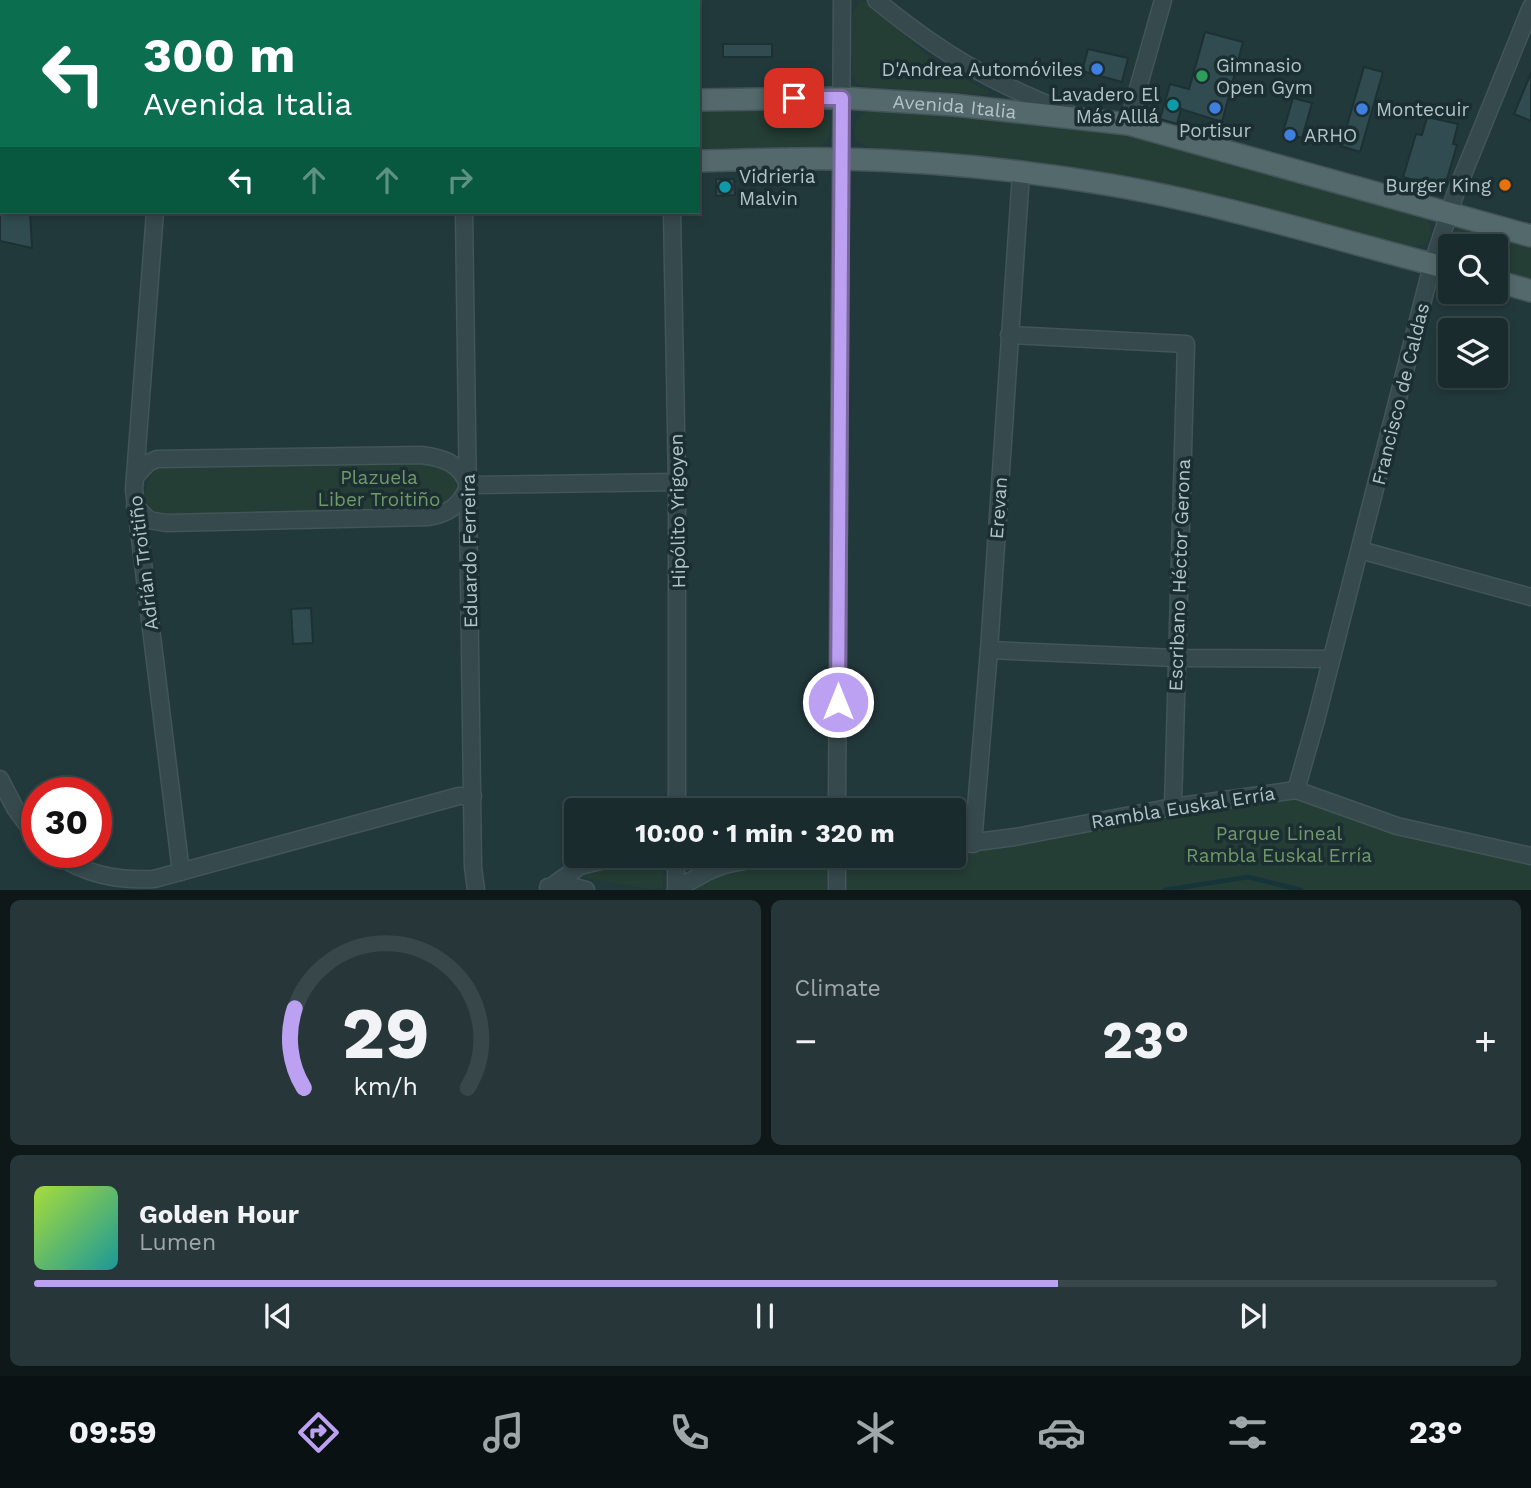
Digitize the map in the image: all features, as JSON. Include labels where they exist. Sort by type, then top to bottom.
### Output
[{"type":"main road","name":"Avenida Italia","points":[[700,100],[842,98],[954,105],[1128,124],[1531,236]]},
{"type":"main road","points":[[700,161],[841,159],[1021,173],[1111,186],[1201,204],[1438,266]]},
{"type":"main road","points":[[1508,284],[1531,290]]},
{"type":"street","points":[[837,798],[842,0]]},
{"type":"street","points":[[876,0],[918,35],[979,74],[1082,118]]},
{"type":"street","points":[[1128,124],[1163,0]]},
{"type":"street","name":"Francisco de Caldas","points":[[1446,234],[1449,213],[1531,7]]},
{"type":"street","name":"Erevan","points":[[973,844],[989,650],[1021,173]]},
{"type":"street","name":"Adrián Troitiño","points":[[155,214],[135,506],[181,872]]},
{"type":"street","name":"Eduardo Ferreira","points":[[464,214],[476,889]]},
{"type":"street","name":"Hipólito Yrigoyen","points":[[672,214],[677,482],[677,798]]},
{"type":"street","name":"Francisco de Caldas","points":[[1296,790],[1360,550],[1438,277]]},
{"type":"street","name":"Escribano Héctor Gerona","points":[[1009,335],[1186,344],[1173,807]]},
{"type":"street","points":[[135,477],[148,463],[157,459],[421,454],[448,460],[457,465],[468,485],[461,501],[450,511],[428,517],[166,523],[149,520],[135,506]]},
{"type":"street","points":[[468,485],[677,482]]},
{"type":"street","points":[[1360,550],[1531,597]]},
{"type":"street","points":[[989,650],[1176,658],[1331,659]]},
{"type":"street","points":[[2,788],[21,818]]},
{"type":"street","name":"Rambla Euskal Erría","points":[[966,844],[1173,807],[1296,790],[1397,826],[1530,850]]},
{"type":"street","points":[[81,868],[113,879],[154,879],[459,796],[473,796]]},
{"type":"street","points":[[547,888],[577,868]]},
{"type":"street","points":[[676,868],[676,890],[717,868]]},
{"type":"street","points":[[836,868],[837,890]]},
{"type":"street","points":[[547,888],[586,890]]},
{"type":"green space","points":[[860,2],[865,2],[945,70],[987,91],[988,95],[857,84],[852,75],[850,36],[852,15]]},
{"type":"green space","points":[[818,109],[828,117],[830,132],[824,144],[815,149],[700,148],[700,110]]},
{"type":"green space","points":[[871,110],[977,116],[1126,133],[1422,215],[1430,225],[1430,236],[1425,244],[1412,247],[1279,212],[872,150],[857,141],[854,131],[859,118]]},
{"type":"green space","points":[[1460,228],[1467,228],[1490,234],[1452,234]]},
{"type":"green space","points":[[1508,239],[1531,245],[1531,280],[1508,274]]},
{"type":"green space","name":"Plazuela Liber Troitiño","points":[[426,461],[455,474],[454,495],[442,512],[159,515],[151,511],[144,495],[151,473],[172,466]]},
{"type":"green space","name":"Parque Lineal Rambla Euskal Erría","points":[[1295,797],[1531,862],[1531,890],[691,890],[719,874],[751,868],[966,868],[966,850],[1155,816]]},
{"type":"green space","points":[[607,868],[663,868],[663,889],[646,889],[581,877],[588,871]]},
{"type":"building","points":[[1205,32],[1243,42],[1222,122],[1181,109],[1177,124],[1160,119],[1170,84],[1189,89]]},
{"type":"building","points":[[723,44],[772,44],[772,57],[723,57]]},
{"type":"building","points":[[1088,49],[1128,58],[1122,82],[1082,71]]},
{"type":"building","name":"Montecuir","points":[[1364,67],[1383,72],[1360,152],[1341,146]]},
{"type":"building","points":[[1531,73],[1531,121],[1514,114]]},
{"type":"building","points":[[1293,98],[1312,103],[1302,138],[1283,132]]},
{"type":"building","points":[[1427,117],[1458,124],[1453,144],[1457,145],[1444,189],[1403,177],[1416,134],[1422,135]]},
{"type":"building","name":"Vidrieria Malvin","points":[[716,179],[734,179],[735,195],[716,196]]},
{"type":"building","points":[[0,214],[30,214],[32,248],[0,241]]},
{"type":"building","points":[[311,608],[313,643],[293,644],[291,609]]},
{"type":"waterway","points":[[1165,890],[1248,877],[1301,890]]},
{"type":"place","name":"D'Andrea Automóviles","points":[[1097,69]]},
{"type":"place","name":"Gimnasio Open Gym","points":[[1202,76]]},
{"type":"place","name":"Lavadero El Más Alllá","points":[[1173,105]]},
{"type":"place","name":"Portisur","points":[[1215,108]]},
{"type":"place","name":"Montecuir","points":[[1362,109]]},
{"type":"place","name":"ARHO","points":[[1290,135]]},
{"type":"place","name":"Burger King","points":[[1505,185]]},
{"type":"place","name":"Vidrieria Malvin","points":[[725,187]]},
{"type":"route","points":[[794,98],[842,98],[838,702]]}]
